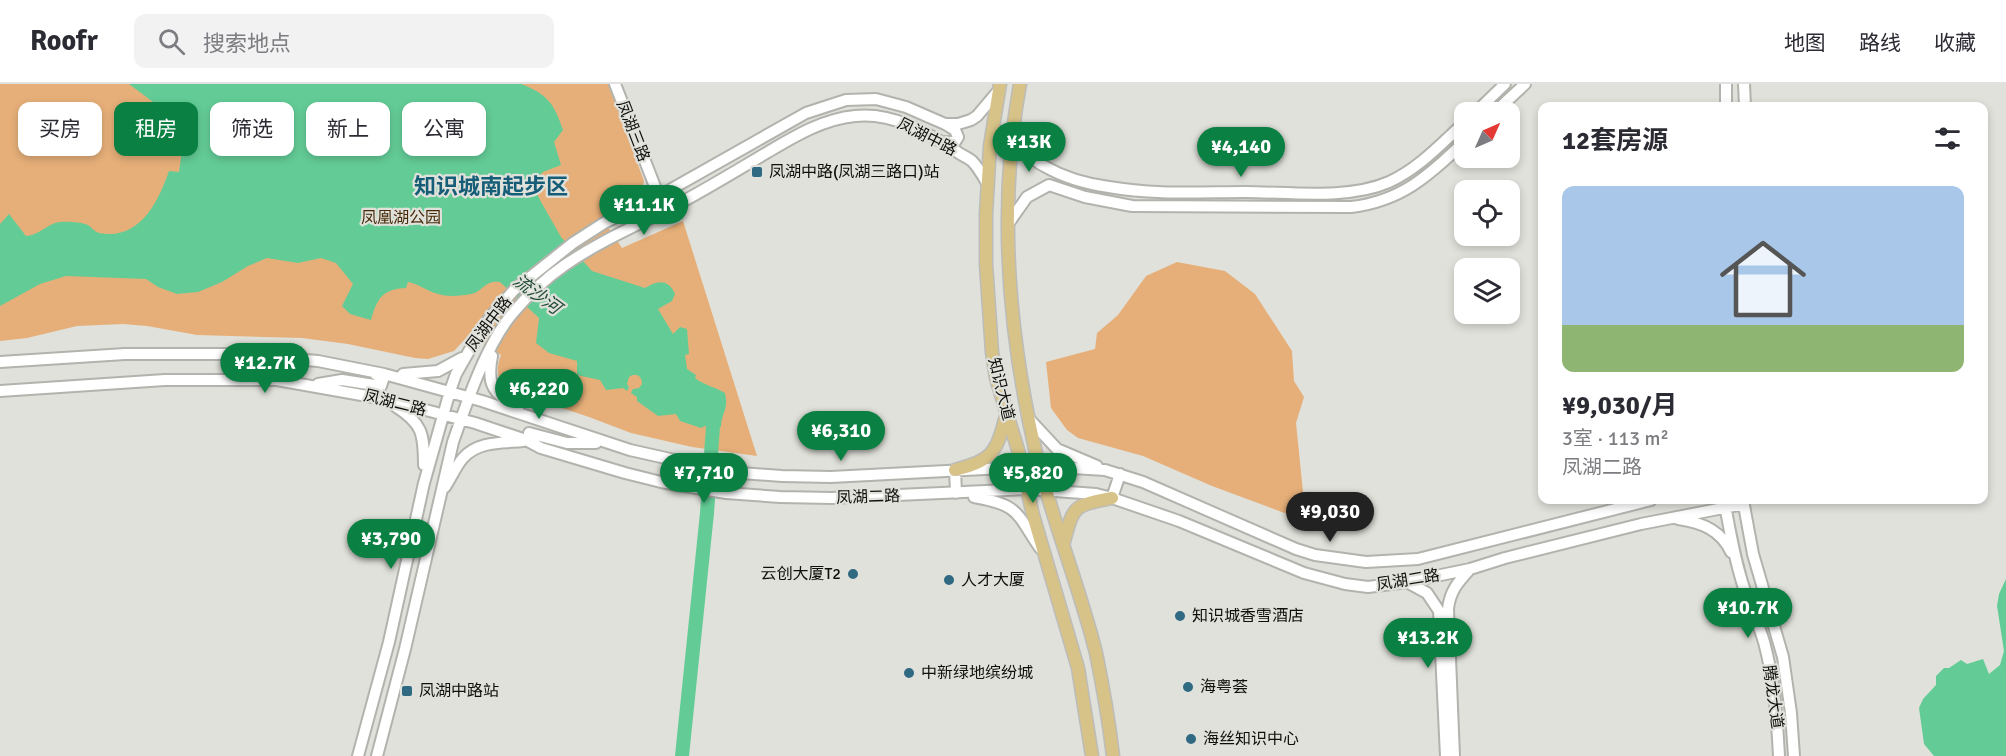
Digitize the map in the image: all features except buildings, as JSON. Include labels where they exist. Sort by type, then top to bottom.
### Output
[{"type":"main road","name":"知识大道","points":[[1020,84],[1014,127],[1008,224],[1011,298],[1016,344],[1040,466],[1095,652],[1113,756]]},
{"type":"main road","name":"知识大道","points":[[999,87],[987,183],[986,264],[996,378],[1078,668],[1092,756]]},
{"type":"main road","points":[[955,470],[976,464],[993,452],[1007,415]]},
{"type":"main road","points":[[1062,546],[1070,516],[1074,510],[1088,503],[1112,498]]},
{"type":"street","name":"凤湖三路","points":[[615,84],[665,211]]},
{"type":"street","points":[[1486,102],[1505,84]]},
{"type":"street","points":[[1506,102],[1525,84]]},
{"type":"street","points":[[1725,102],[1726,84]]},
{"type":"street","points":[[1744,84],[1745,102]]},
{"type":"street","name":"凤湖中路","points":[[358,756],[392,632],[424,483],[450,392],[456,374],[476,338],[498,307],[527,278],[604,223],[659,196],[806,113],[833,103],[860,98],[876,99],[906,107],[945,124],[958,124],[971,120],[983,110],[999,87]]},
{"type":"street","name":"凤湖中路","points":[[377,756],[460,420],[468,397],[495,341],[511,315],[536,289],[563,266],[611,237],[665,211],[791,139],[826,122],[840,118],[867,115],[887,118],[914,127],[945,142],[972,162],[987,183]]},
{"type":"street","points":[[945,124],[954,129],[958,137],[955,142],[945,142]]},
{"type":"street","points":[[1014,127],[1030,156],[1043,166],[1106,187],[1144,192],[1324,193],[1360,191],[1389,182],[1401,175],[1426,158],[1454,132]]},
{"type":"street","points":[[1052,170],[1043,174],[1044,181],[1049,185],[1085,197],[1132,206],[1351,207],[1380,202],[1410,188],[1454,151]]},
{"type":"street","points":[[1008,224],[1027,197],[1049,185]]},
{"type":"street","points":[[384,374],[414,375],[438,371],[460,360],[476,338]]},
{"type":"street","points":[[495,341],[490,369],[491,384],[499,395],[532,419]]},
{"type":"street","name":"凤湖二路","points":[[0,362],[125,354],[228,354],[298,359],[384,374],[468,397],[605,442],[728,472],[831,477],[1021,466],[1105,470],[1143,482],[1296,549],[1316,555],[1366,562],[1389,562],[1430,556],[1636,504]]},
{"type":"street","points":[[309,385],[342,380],[381,386],[383,380],[369,371]]},
{"type":"street","name":"凤湖二路","points":[[0,391],[200,379],[277,380],[384,399],[526,440],[541,448],[626,473],[726,493],[780,498],[832,498],[1027,489],[1096,494],[1179,521],[1304,573],[1345,584],[1368,587],[1407,582],[1470,569],[1525,553],[1725,504]]},
{"type":"street","points":[[384,399],[406,413],[419,427],[424,444],[424,483]]},
{"type":"street","points":[[1030,420],[1057,449],[1105,470]]},
{"type":"street","points":[[541,448],[531,441],[529,433],[567,443],[605,442]]},
{"type":"street","points":[[420,499],[440,499],[462,459],[469,453],[488,444],[526,440]]},
{"type":"street","points":[[955,470],[956,493],[1009,506],[1025,524],[1047,557]]},
{"type":"street","points":[[1112,498],[1120,474]]},
{"type":"street","name":"腾龙大道","points":[[1725,504],[1739,570],[1761,632],[1767,658],[1775,703],[1779,756]]},
{"type":"street","name":"腾龙大道","points":[[1744,504],[1753,554],[1777,633],[1788,683],[1794,756]]},
{"type":"street","points":[[1669,518],[1695,521],[1714,531],[1728,545],[1739,570]]},
{"type":"street","points":[[1454,756],[1448,609],[1450,594],[1470,569]]},
{"type":"street","points":[[1407,582],[1427,593],[1439,611],[1446,756]]},
{"type":"street","points":[[1746,594],[1764,589]]},
{"type":"green space","name":"凤凰湖公园","points":[[0,84],[608,84],[644,181],[642,189],[620,205],[604,221],[622,248],[683,221],[757,456],[692,447],[631,433],[511,391],[500,379],[498,366],[501,355],[469,335],[454,351],[428,359],[302,338],[197,335],[123,324],[77,326],[27,338],[0,341]]},
{"type":"green space","points":[[1177,262],[1225,271],[1255,294],[1292,351],[1294,381],[1304,397],[1296,423],[1306,521],[1212,486],[1143,456],[1078,438],[1067,430],[1051,408],[1046,362],[1095,349],[1097,333],[1118,315],[1146,276]]},
{"type":"water","points":[[129,84],[521,84],[537,92],[553,106],[563,130],[554,142],[561,165],[543,172],[532,183],[540,200],[561,237],[592,271],[645,288],[662,282],[669,285],[675,294],[672,301],[658,309],[673,334],[680,327],[687,329],[689,354],[685,355],[687,369],[696,375],[695,378],[698,380],[725,393],[726,404],[721,427],[701,428],[680,421],[676,414],[658,416],[637,401],[637,397],[631,393],[633,389],[639,388],[642,384],[641,379],[636,375],[629,377],[627,391],[623,388],[606,390],[600,380],[577,375],[577,361],[549,353],[536,343],[539,318],[500,282],[487,284],[468,295],[445,296],[408,282],[406,288],[391,290],[382,296],[371,320],[350,314],[342,306],[353,284],[336,263],[321,258],[298,263],[267,258],[198,292],[177,294],[158,287],[146,279],[66,276],[40,284],[0,306],[0,224],[9,214],[26,236],[36,234],[52,224],[63,222],[85,224],[99,233],[113,234],[125,231],[136,225],[153,207],[169,171],[179,172],[181,156],[198,156],[198,102],[153,102]]},
{"type":"water","points":[[2006,579],[2006,756],[1934,756],[1924,744],[1919,708],[1923,699],[1936,685],[1936,676],[1944,668],[1949,668],[1961,660],[1967,664],[1983,659],[1989,674],[2000,665],[2004,651],[1997,606],[1999,594]]},
{"type":"waterway","name":"流沙河","points":[[682,756],[707,513],[713,426],[708,410]]},
{"type":"place","name":"凤湖中路(凤湖三路口)站","points":[[757,172]]},
{"type":"place","name":"云创大厦T2","points":[[853,574]]},
{"type":"place","name":"人才大厦","points":[[949,580]]},
{"type":"place","name":"知识城香雪酒店","points":[[1180,616]]},
{"type":"place","name":"中新绿地缤纷城","points":[[909,673]]},
{"type":"place","name":"海粤荟","points":[[1188,687]]},
{"type":"place","name":"凤湖中路站","points":[[407,691]]},
{"type":"place","name":"海丝知识中心","points":[[1191,739]]},
{"type":"district","name":"知识城南起步区","points":[[491,186]]}]
